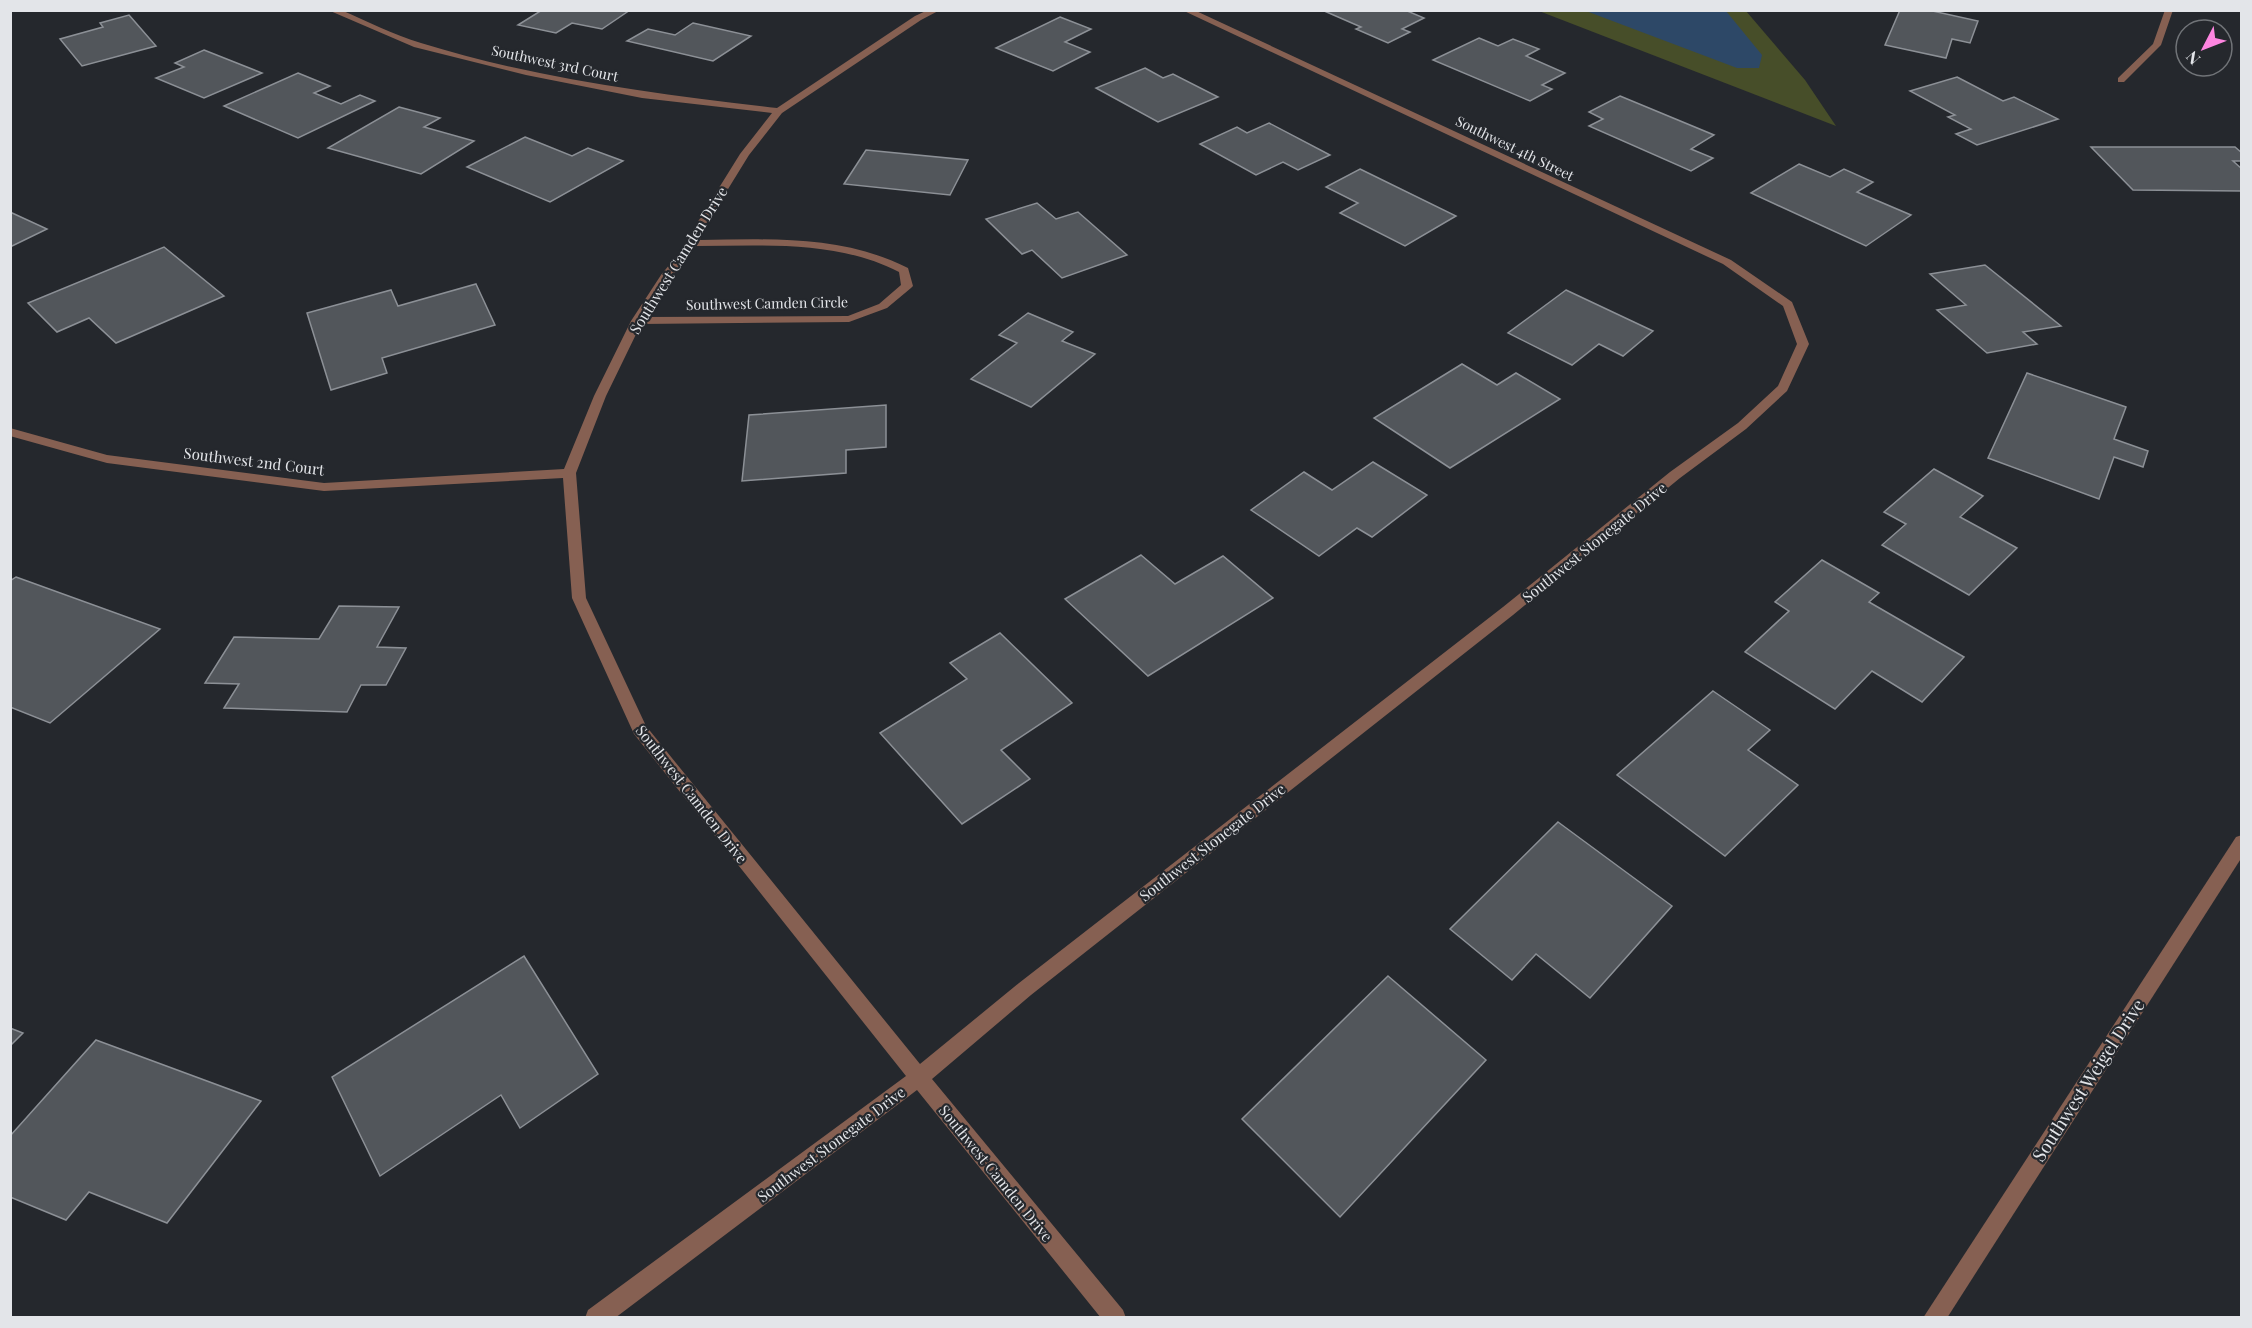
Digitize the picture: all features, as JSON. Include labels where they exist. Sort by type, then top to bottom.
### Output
[{"type":"street","name":"Southwest 3rd Court","points":[[332,10],[417,45],[526,72],[642,95],[779,111]]},
{"type":"street","name":"Southwest Camden Drive","points":[[936,10],[918,18],[779,111],[745,154],[699,228],[693,243],[665,277],[637,321],[600,396],[569,473],[579,598],[640,730],[918,1078],[1115,1317]]},
{"type":"street","name":"Southwest 4th Street","points":[[1186,10],[1728,262],[1788,304],[1803,344]]},
{"type":"street","points":[[2121,80],[2157,45],[2169,10]]},
{"type":"street","name":"Southwest Camden Circle","points":[[637,321],[849,319],[883,306],[907,286],[904,270],[888,260],[852,249],[784,244],[693,243]]},
{"type":"street","name":"Southwest Stonegate Drive","points":[[596,1317],[753,1203],[918,1078],[1025,989],[1508,612],[1675,475],[1742,426],[1783,388],[1803,344]]},
{"type":"street","name":"Southwest 2nd Court","points":[[10,432],[107,459],[324,487],[569,473]]},
{"type":"street","name":"Southwest Weigel Drive","points":[[1934,1317],[2241,842]]},
{"type":"green space","points":[[1539,11],[1746,11],[1805,80],[1836,126]]},
{"type":"water","points":[[1586,11],[1726,11],[1762,55],[1759,68],[1737,68]]},
{"type":"building","points":[[542,10],[630,10],[602,29],[572,23],[556,33],[518,25]]},
{"type":"building","points":[[1322,10],[1405,10],[1424,18],[1402,29],[1410,32],[1388,43],[1356,29],[1361,27]]},
{"type":"building","points":[[1900,10],[1928,10],[1978,21],[1970,43],[1952,39],[1946,58],[1885,45]]},
{"type":"building","points":[[129,15],[156,46],[82,66],[60,39],[103,27],[100,23]]},
{"type":"building","points":[[1060,17],[1091,29],[1065,42],[1090,52],[1053,71],[996,48]]},
{"type":"building","points":[[693,23],[751,36],[713,61],[627,41],[648,29],[675,35]]},
{"type":"building","points":[[1479,38],[1498,46],[1513,39],[1539,49],[1526,56],[1565,73],[1542,85],[1552,89],[1530,101],[1433,60]]},
{"type":"building","points":[[204,50],[262,73],[204,98],[156,78],[184,67],[175,63]]},
{"type":"building","points":[[1145,68],[1163,78],[1173,74],[1218,97],[1158,122],[1096,88]]},
{"type":"building","points":[[298,73],[330,86],[314,93],[341,104],[360,95],[375,101],[298,138],[224,106]]},
{"type":"building","points":[[1957,77],[2003,101],[2014,97],[2058,119],[1977,145],[1956,134],[1971,129],[1948,117],[1955,115],[1910,91]]},
{"type":"building","points":[[1620,96],[1714,135],[1691,149],[1713,158],[1691,171],[1589,126],[1603,119],[1589,112]]},
{"type":"building","points":[[399,107],[440,118],[424,127],[474,141],[421,174],[328,148]]},
{"type":"building","points":[[1269,123],[1330,155],[1298,170],[1283,162],[1256,175],[1200,144],[1237,127],[1247,133]]},
{"type":"building","points":[[525,137],[572,156],[588,148],[623,161],[550,202],[467,167]]},
{"type":"building","points":[[2091,147],[2235,147],[2242,153],[2242,161],[2233,161],[2242,169],[2242,191],[2133,190]]},
{"type":"building","points":[[866,150],[968,160],[950,195],[844,184]]},
{"type":"building","points":[[1799,164],[1830,177],[1844,169],[1873,182],[1857,192],[1911,215],[1866,246],[1751,193]]},
{"type":"building","points":[[1360,169],[1456,216],[1405,246],[1340,213],[1358,203],[1326,187]]},
{"type":"building","points":[[1037,203],[1056,219],[1078,212],[1127,255],[1062,278],[1032,250],[1022,254],[986,219]]},
{"type":"building","points":[[10,212],[47,229],[10,247]]},
{"type":"building","points":[[164,247],[224,296],[116,343],[89,318],[57,332],[28,303]]},
{"type":"building","points":[[1985,265],[2061,326],[2023,332],[2037,344],[1987,353],[1937,310],[1966,305],[1930,274]]},
{"type":"building","points":[[476,284],[495,325],[382,358],[387,373],[331,390],[307,313],[391,290],[398,306]]},
{"type":"building","points":[[1566,290],[1653,331],[1623,356],[1599,344],[1572,365],[1508,333]]},
{"type":"building","points":[[1028,313],[1073,332],[1062,341],[1095,354],[1031,407],[971,379],[1017,343],[999,335]]},
{"type":"building","points":[[1462,364],[1497,385],[1516,373],[1560,399],[1450,468],[1374,418]]},
{"type":"building","points":[[2027,373],[2126,407],[2114,439],[2148,451],[2143,467],[2114,457],[2099,499],[1988,458]]},
{"type":"building","points":[[886,405],[886,447],[846,450],[846,473],[742,481],[749,415]]},
{"type":"building","points":[[1373,462],[1427,495],[1372,537],[1357,528],[1319,556],[1251,510],[1304,472],[1332,490]]},
{"type":"building","points":[[1934,469],[1983,496],[1960,517],[2017,548],[1969,595],[1882,545],[1906,524],[1884,512]]},
{"type":"building","points":[[1141,555],[1175,584],[1223,556],[1273,598],[1148,676],[1065,599]]},
{"type":"building","points":[[1822,560],[1879,593],[1869,602],[1964,657],[1922,702],[1872,671],[1835,709],[1745,652],[1789,611],[1775,602]]},
{"type":"building","points":[[16,577],[160,629],[50,723],[10,707],[10,581]]},
{"type":"building","points":[[339,606],[399,607],[377,647],[406,648],[386,685],[361,685],[347,712],[224,708],[239,684],[205,683],[234,637],[319,639]]},
{"type":"building","points":[[1000,633],[1072,703],[1001,750],[1030,779],[962,824],[880,733],[967,679],[950,663]]},
{"type":"building","points":[[1713,691],[1770,730],[1748,750],[1798,785],[1725,856],[1617,775]]},
{"type":"building","points":[[1558,822],[1672,906],[1590,998],[1536,954],[1512,980],[1450,929]]},
{"type":"building","points":[[524,956],[598,1074],[520,1128],[501,1095],[380,1176],[332,1077]]},
{"type":"building","points":[[1388,976],[1486,1060],[1340,1217],[1242,1119]]},
{"type":"building","points":[[10,1028],[23,1033],[10,1046]]},
{"type":"building","points":[[96,1040],[261,1101],[167,1223],[89,1192],[66,1220],[10,1197],[10,1136]]}]
